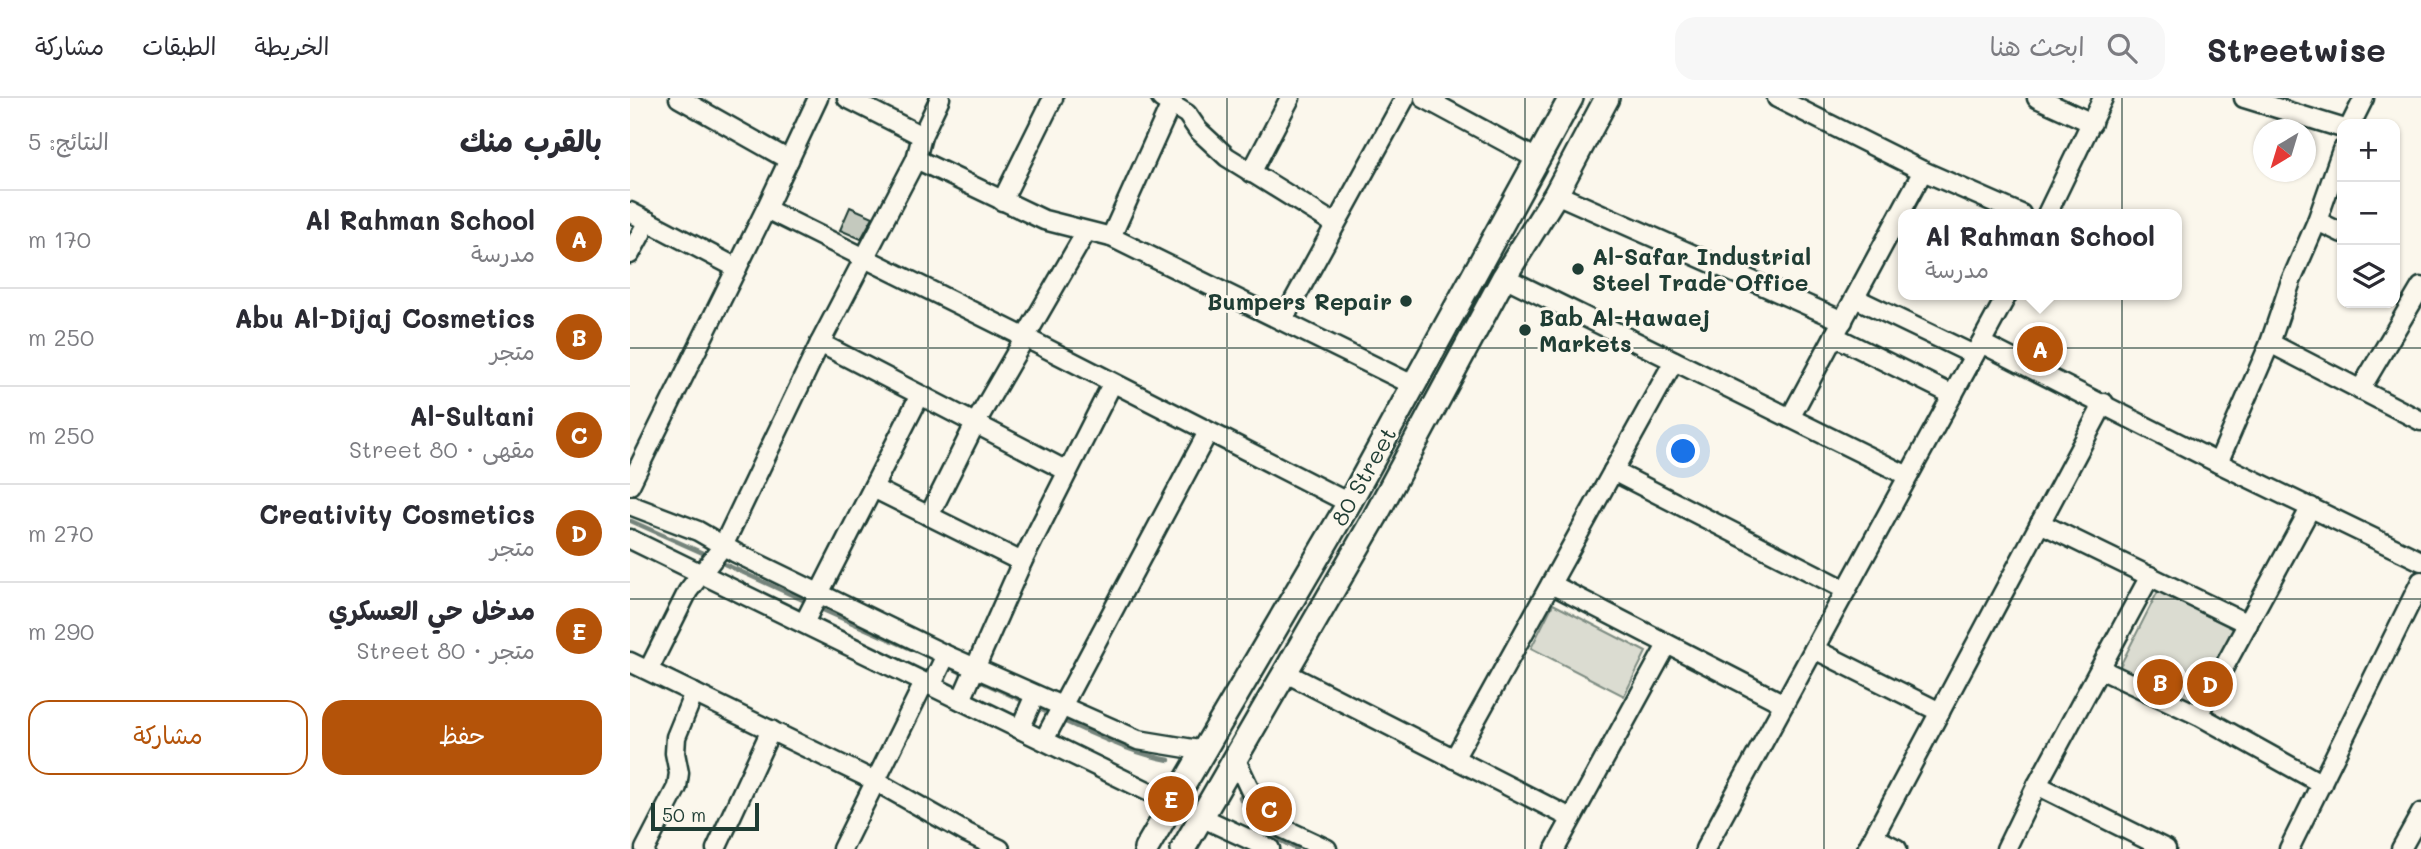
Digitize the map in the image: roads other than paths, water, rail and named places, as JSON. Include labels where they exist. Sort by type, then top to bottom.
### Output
[{"type":"main road","name":"80 Street","points":[[1146,849],[1349,503],[1571,98]]},
{"type":"main road","name":"80 Street","points":[[1183,849],[1375,517],[1504,277],[1556,194],[1607,98]]},
{"type":"street","points":[[679,98],[789,160]]},
{"type":"street","points":[[630,485],[818,98]]},
{"type":"street","points":[[847,98],[922,136]]},
{"type":"street","points":[[649,669],[688,591],[723,546],[820,343],[916,159],[922,136],[940,98]]},
{"type":"street","points":[[1002,201],[1053,98]]},
{"type":"street","points":[[1251,173],[1290,98]]},
{"type":"street","points":[[1283,320],[1405,98]]},
{"type":"street","points":[[1424,98],[1537,159]]},
{"type":"street","points":[[1777,98],[1923,171],[2010,209]]},
{"type":"street","points":[[2037,98],[2092,123]]},
{"type":"street","points":[[2049,209],[2103,98]]},
{"type":"street","points":[[2244,98],[2337,126]]},
{"type":"street","points":[[2354,119],[2364,98]]},
{"type":"street","points":[[1111,237],[1166,101],[1187,114],[1198,130],[1227,157],[1335,224]]},
{"type":"street","points":[[916,159],[1044,220],[1111,237],[1413,385]]},
{"type":"street","points":[[2218,463],[2270,343],[2337,164]]},
{"type":"street","points":[[1903,209],[1923,171]]},
{"type":"street","points":[[1556,194],[1838,329],[1953,395]]},
{"type":"street","points":[[766,209],[1349,503]]},
{"type":"street","points":[[630,212],[737,268]]},
{"type":"street","points":[[1790,418],[1898,218]]},
{"type":"street","points":[[630,254],[648,221]]},
{"type":"street","points":[[2317,221],[2337,231]]},
{"type":"street","points":[[929,516],[975,424],[1086,232]]},
{"type":"street","points":[[1504,277],[1908,476]]},
{"type":"street","points":[[2360,390],[2421,287]]},
{"type":"street","points":[[1855,298],[2104,403],[2218,463],[2421,561]]},
{"type":"street","points":[[1705,849],[2004,300]]},
{"type":"street","points":[[820,343],[1067,471]]},
{"type":"street","points":[[2270,343],[2421,421]]},
{"type":"street","points":[[1454,760],[1674,360]]},
{"type":"street","points":[[961,700],[1022,562],[1112,384]]},
{"type":"street","points":[[804,623],[920,395]]},
{"type":"street","points":[[1897,849],[1871,843],[2104,403]]},
{"type":"street","points":[[1044,740],[1208,432]]},
{"type":"street","points":[[1613,471],[1846,590]]},
{"type":"street","points":[[873,488],[1022,562]]},
{"type":"street","points":[[630,505],[674,520],[946,655],[1138,740],[1205,751]]},
{"type":"street","points":[[2198,715],[2311,507]]},
{"type":"street","points":[[2040,523],[2248,624]]},
{"type":"street","points":[[630,539],[1174,804]]},
{"type":"street","points":[[2006,849],[2037,785],[2150,576]]},
{"type":"street","points":[[2289,849],[2421,581]]},
{"type":"street","points":[[1551,584],[1784,704]]},
{"type":"street","points":[[1555,849],[1667,645]]},
{"type":"street","points":[[1814,649],[1940,712]]},
{"type":"street","points":[[842,849],[876,780],[946,655]]},
{"type":"street","points":[[630,662],[876,780],[963,841],[1000,849]]},
{"type":"street","points":[[2100,669],[2198,715],[2322,784]]},
{"type":"street","points":[[1284,672],[1571,818]]},
{"type":"street","points":[[645,849],[677,787],[679,773],[675,753],[676,737],[694,693]]},
{"type":"street","points":[[1020,729],[1035,695]]},
{"type":"street","points":[[716,849],[771,730]]},
{"type":"street","points":[[1235,758],[1260,811],[1282,828],[1325,848]]},
{"type":"street","points":[[2037,785],[2166,849]]},
{"type":"street","points":[[2401,849],[2421,813]]},
{"type":"street","points":[[1201,817],[1270,849]]},
{"type":"waterway","points":[[631,521],[705,554]]},
{"type":"waterway","points":[[720,562],[805,601]]},
{"type":"waterway","points":[[823,610],[934,659]]},
{"type":"waterway","points":[[952,668],[966,675]]},
{"type":"waterway","points":[[980,681],[1021,700]]},
{"type":"waterway","points":[[1038,708],[1048,713]]},
{"type":"waterway","points":[[1063,721],[1128,749],[1169,760]]},
{"type":"waterway","points":[[1240,797],[1255,823],[1270,835],[1297,849]]},
{"type":"place","name":"Al-Safar Industrial Steel Trade Office","points":[[1578,269]]},
{"type":"place","name":"Bumpers Repair","points":[[1406,301]]},
{"type":"place","name":"Bab Al-Hawaej Markets","points":[[1525,330]]},
{"type":"place","name":"Al Rahman School","points":[[2040,349]]},
{"type":"place","name":"Abu Al-Dijaj Cosmetics","points":[[2160,682]]},
{"type":"place","name":"Creativity Cosmetics","points":[[2210,684]]},
{"type":"place","name":"مدخل حي العسكري","points":[[1171,799]]},
{"type":"place","name":"Al-Sultani","points":[[1269,809]]}]
